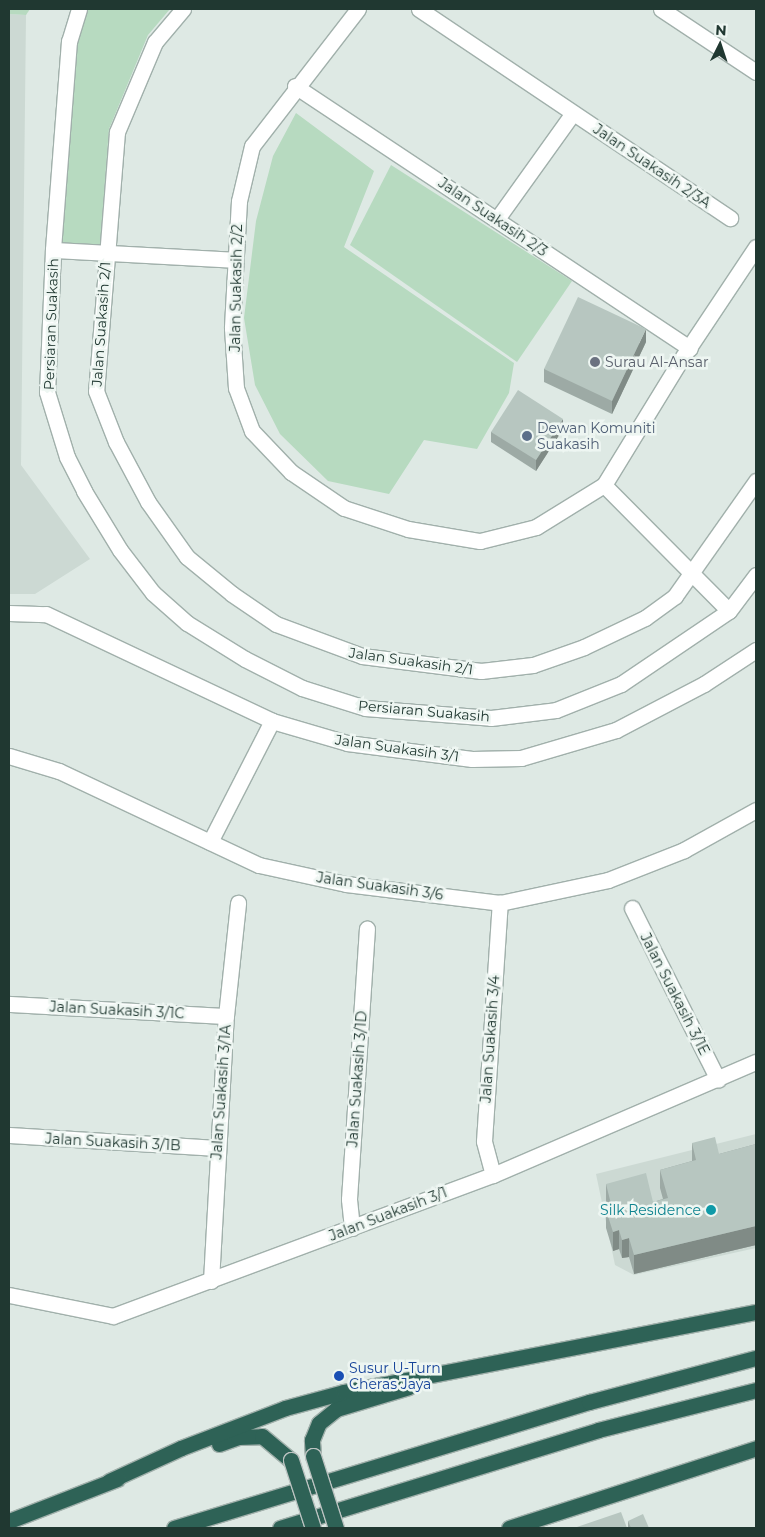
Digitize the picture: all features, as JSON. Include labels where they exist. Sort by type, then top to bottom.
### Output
[{"type":"highway","points":[[9,1521],[109,1481],[181,1448],[285,1408],[344,1392],[756,1312]]},
{"type":"highway","points":[[174,1528],[589,1402],[756,1358]]},
{"type":"highway","points":[[336,1528],[313,1456],[312,1440],[319,1423],[336,1410],[477,1367]]},
{"type":"highway","points":[[280,1528],[598,1430],[756,1390]]},
{"type":"highway","points":[[109,1481],[238,1437],[262,1436],[291,1460],[313,1528]]},
{"type":"highway","points":[[509,1528],[756,1448]]},
{"type":"street","name":"Persiaran Suakasih","points":[[79,9],[69,41],[53,250],[48,392],[67,457],[120,550],[153,593],[187,623],[245,659],[302,688],[365,708],[491,718],[556,710],[621,684],[729,611],[756,575]]},
{"type":"street","name":"Jalan Suakasih 2/1","points":[[183,9],[155,42],[117,132],[96,391],[116,442],[148,502],[187,557],[232,594],[276,624],[362,656],[481,671],[524,666],[584,647],[646,618],[675,596],[691,576],[756,481]]},
{"type":"street","name":"Jalan Suakasih 2/2","points":[[358,9],[295,86],[252,146],[239,201],[232,328],[236,388],[252,431],[291,472],[344,508],[408,529],[480,541],[536,527],[604,485],[756,247]]},
{"type":"street","name":"Jalan Suakasih 2/3A","points":[[418,9],[730,218]]},
{"type":"street","points":[[661,9],[756,72]]},
{"type":"street","name":"Jalan Suakasih 2/3","points":[[295,86],[690,348]]},
{"type":"street","points":[[496,219],[573,113]]},
{"type":"street","points":[[53,250],[235,260]]},
{"type":"street","points":[[604,485],[691,576],[729,611]]},
{"type":"street","name":"Jalan Suakasih 3/1","points":[[9,613],[46,614],[272,721],[347,743],[472,759],[521,758],[616,730],[704,684],[756,650]]},
{"type":"street","points":[[210,842],[272,721]]},
{"type":"street","name":"Jalan Suakasih 3/6","points":[[9,756],[59,771],[259,865],[346,884],[500,903],[608,880],[684,850],[756,810]]},
{"type":"street","name":"Jalan Suakasih 3/1A","points":[[211,1281],[226,1016],[238,903]]},
{"type":"street","name":"Jalan Suakasih 3/4","points":[[493,1175],[484,1141],[500,903]]},
{"type":"street","name":"Jalan Suakasih 3/1E","points":[[632,908],[718,1080]]},
{"type":"street","name":"Jalan Suakasih 3/1D","points":[[352,1228],[349,1199],[366,929]]},
{"type":"street","name":"Jalan Suakasih 3/1C","points":[[9,1004],[226,1016]]},
{"type":"street","name":"Jalan Suakasih 3/1","points":[[9,1295],[113,1316],[493,1175],[718,1080],[756,1062]]},
{"type":"street","name":"Jalan Suakasih 3/1B","points":[[9,1135],[218,1148]]},
{"type":"shaded area","points":[[9,14],[26,15],[21,465],[90,559],[35,594],[9,594]]},
{"type":"shaded area","name":"Silk Residence","points":[[756,1134],[756,1248],[634,1275],[615,1265],[596,1174]]},
{"type":"green space","points":[[9,9],[30,9],[26,15],[9,14]]},
{"type":"green space","points":[[88,9],[170,9],[148,35],[109,129],[100,246],[61,243],[76,42],[82,16]]},
{"type":"green space","points":[[296,113],[374,171],[344,247],[514,363],[509,393],[477,449],[424,440],[389,494],[328,481],[280,434],[255,385],[244,318],[256,221],[273,156]]},
{"type":"green space","points":[[391,165],[572,281],[517,362],[350,245]]},
{"type":"building","name":"Surau Al-Ansar","points":[[578,297],[646,329],[612,401],[544,369]]},
{"type":"building","name":"Dewan Komuniti Suakasih","points":[[518,390],[563,419],[536,460],[491,432]]},
{"type":"building","name":"Silk Residence","points":[[715,1137],[719,1154],[756,1144],[756,1226],[634,1255],[629,1238],[622,1240],[619,1230],[613,1232],[606,1210],[612,1208],[606,1184],[646,1173],[653,1202],[668,1198],[660,1170],[696,1160],[692,1143]]},
{"type":"building","points":[[621,1512],[627,1528],[574,1528]]},
{"type":"building","points":[[643,1514],[649,1528],[631,1528],[628,1521]]},
{"type":"place","name":"Surau Al-Ansar","points":[[595,362]]},
{"type":"place","name":"Dewan Komuniti Suakasih","points":[[527,436]]},
{"type":"place","name":"Silk Residence","points":[[711,1210]]},
{"type":"place","name":"Susur U-Turn Cheras Jaya","points":[[339,1376]]}]
